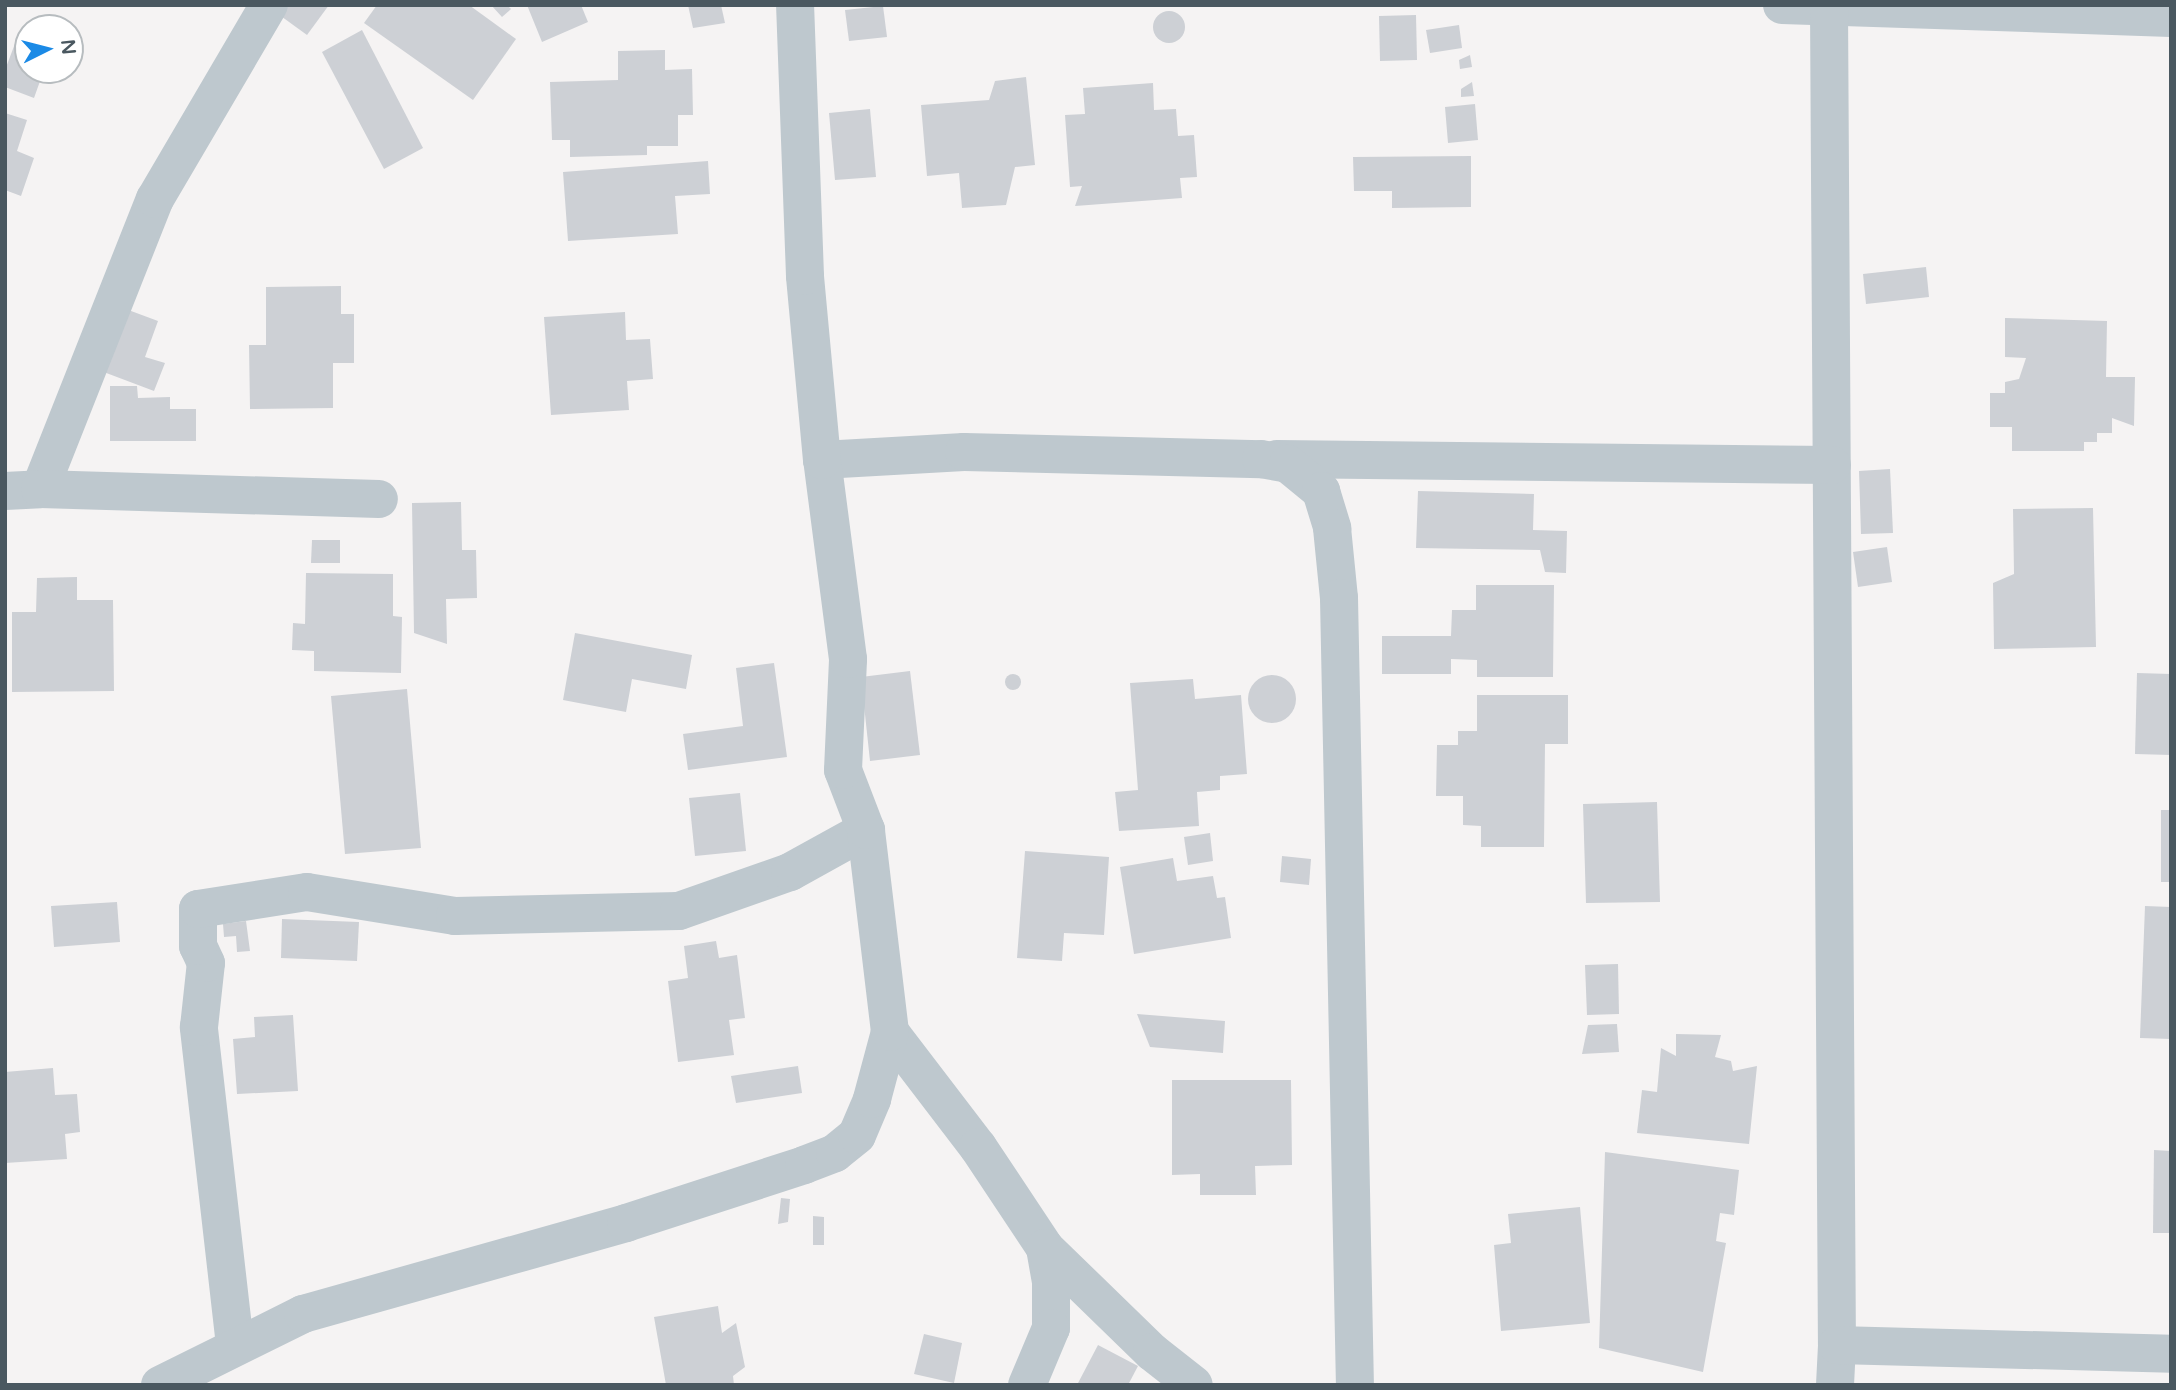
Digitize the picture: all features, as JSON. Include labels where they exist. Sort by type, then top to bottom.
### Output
[{"type":"street","points":[[269,5],[155,199],[22,490],[379,499]]},
{"type":"street","points":[[160,1385],[235,1345],[303,1314],[626,1223],[835,1153],[857,1135],[872,1099],[890,1032],[866,830],[843,770],[848,659],[822,460],[805,276],[795,5]]},
{"type":"street","points":[[1782,5],[2171,18]]},
{"type":"street","points":[[1829,7],[1837,1345],[1835,1385]]},
{"type":"street","points":[[822,460],[964,452],[1261,459],[1832,465]]},
{"type":"street","points":[[1261,459],[1288,464],[1315,484],[1321,491],[1332,528],[1339,598],[1355,1385]]},
{"type":"street","points":[[235,1345],[199,1027],[206,963],[198,946],[198,909],[307,892],[455,916],[679,911],[790,872],[866,830]]},
{"type":"street","points":[[890,1032],[978,1147],[1045,1248],[1153,1352],[1194,1385]]},
{"type":"street","points":[[1027,1385],[1051,1328],[1052,1283],[1045,1248]]},
{"type":"street","points":[[1837,1345],[2171,1354]]},
{"type":"building","points":[[285,5],[329,5],[307,35],[278,14]]},
{"type":"building","points":[[377,5],[469,5],[516,39],[473,100],[364,23]]},
{"type":"building","points":[[491,5],[507,5],[511,9],[502,17]]},
{"type":"building","points":[[527,5],[581,5],[588,22],[542,42]]},
{"type":"building","points":[[688,5],[721,5],[725,23],[693,28]]},
{"type":"building","points":[[883,6],[887,37],[849,41],[845,10]]},
{"type":"building","points":[[1169,11],[1181,15],[1185,27],[1181,39],[1169,43],[1157,39],[1153,27],[1157,15]]},
{"type":"building","points":[[1416,15],[1417,60],[1380,61],[1379,16]]},
{"type":"building","points":[[1459,25],[1462,48],[1430,53],[1426,30]]},
{"type":"building","points":[[362,30],[423,148],[384,169],[322,52]]},
{"type":"building","points":[[14,46],[14,84],[39,84],[34,98],[5,87],[5,70]]},
{"type":"building","points":[[665,50],[665,70],[692,69],[693,115],[678,115],[678,146],[647,146],[647,155],[570,157],[570,140],[552,140],[550,82],[618,80],[618,51]]},
{"type":"building","points":[[1470,55],[1472,67],[1460,69],[1459,60]]},
{"type":"building","points":[[1026,77],[1035,165],[1015,167],[1006,205],[962,208],[959,173],[927,176],[921,105],[989,100],[995,81]]},
{"type":"building","points":[[1472,82],[1474,96],[1461,97],[1461,89]]},
{"type":"building","points":[[1153,83],[1154,110],[1176,109],[1178,136],[1194,135],[1197,177],[1180,178],[1182,198],[1075,206],[1082,186],[1070,187],[1065,115],[1085,114],[1083,88]]},
{"type":"building","points":[[1475,104],[1478,140],[1448,143],[1445,107]]},
{"type":"building","points":[[870,109],[876,177],[835,180],[829,113]]},
{"type":"building","points":[[5,113],[27,120],[17,151],[34,158],[21,196],[5,190]]},
{"type":"building","points":[[1471,156],[1471,207],[1392,208],[1392,191],[1354,191],[1353,157]]},
{"type":"building","points":[[708,161],[710,194],[675,196],[678,234],[568,241],[563,172]]},
{"type":"building","points":[[1926,267],[1929,297],[1866,304],[1863,274]]},
{"type":"building","points":[[341,286],[341,314],[354,314],[354,363],[333,363],[333,408],[250,409],[249,345],[266,345],[266,287]]},
{"type":"building","points":[[123,308],[158,321],[145,357],[165,363],[154,391],[101,371]]},
{"type":"building","points":[[625,312],[626,340],[650,339],[653,379],[627,381],[629,410],[551,415],[544,317]]},
{"type":"building","points":[[2005,318],[2107,321],[2106,377],[2135,377],[2134,426],[2112,418],[2112,433],[2097,433],[2097,442],[2084,442],[2084,451],[2012,451],[2012,427],[1990,427],[1990,393],[2005,393],[2005,382],[2019,379],[2026,358],[2005,357]]},
{"type":"building","points":[[110,386],[137,386],[138,398],[170,397],[170,409],[196,409],[196,441],[110,441]]},
{"type":"building","points":[[1890,469],[1893,533],[1861,534],[1859,471]]},
{"type":"building","points":[[1418,491],[1534,494],[1533,530],[1567,531],[1566,573],[1545,572],[1540,550],[1416,548]]},
{"type":"building","points":[[461,502],[462,550],[476,550],[477,598],[446,599],[447,644],[414,633],[412,503]]},
{"type":"building","points":[[2093,508],[2096,647],[1994,649],[1993,583],[2014,574],[2013,509]]},
{"type":"building","points":[[312,540],[340,540],[340,563],[311,563]]},
{"type":"building","points":[[1887,547],[1892,582],[1858,587],[1853,552]]},
{"type":"building","points":[[306,573],[393,574],[393,616],[402,617],[401,673],[314,671],[314,651],[292,650],[293,623],[305,624]]},
{"type":"building","points":[[77,577],[77,600],[113,600],[114,691],[12,692],[12,612],[36,612],[37,578]]},
{"type":"building","points":[[1476,585],[1554,585],[1553,677],[1477,677],[1477,660],[1451,659],[1451,674],[1382,674],[1382,636],[1451,636],[1452,610],[1476,610]]},
{"type":"building","points":[[575,633],[692,655],[686,689],[632,679],[626,712],[563,700]]},
{"type":"building","points":[[774,663],[787,757],[688,770],[683,734],[743,726],[736,668]]},
{"type":"building","points":[[910,671],[920,755],[870,761],[861,677]]},
{"type":"building","points":[[2137,673],[2171,674],[2171,755],[2135,754]]},
{"type":"building","points":[[1010,674],[1016,674],[1021,682],[1019,688],[1010,690],[1005,685],[1005,679]]},
{"type":"building","points":[[1272,675],[1289,682],[1296,699],[1289,716],[1272,723],[1255,716],[1248,699],[1255,682]]},
{"type":"building","points":[[1193,679],[1195,699],[1241,695],[1247,774],[1220,776],[1220,790],[1197,792],[1199,826],[1119,831],[1115,792],[1138,790],[1130,683]]},
{"type":"building","points":[[407,689],[421,848],[345,854],[331,696]]},
{"type":"building","points":[[1477,695],[1568,695],[1568,744],[1545,744],[1544,847],[1481,847],[1481,826],[1463,825],[1463,796],[1436,796],[1437,745],[1458,745],[1458,731],[1477,731]]},
{"type":"building","points":[[740,793],[746,851],[695,856],[689,798]]},
{"type":"building","points":[[1657,802],[1660,902],[1586,903],[1583,804]]},
{"type":"building","points":[[2161,810],[2171,810],[2171,882],[2161,882]]},
{"type":"building","points":[[1210,833],[1213,861],[1188,865],[1184,837]]},
{"type":"building","points":[[1025,851],[1109,857],[1104,935],[1064,933],[1062,961],[1017,958]]},
{"type":"building","points":[[1282,856],[1311,859],[1309,885],[1280,882]]},
{"type":"building","points":[[1173,858],[1177,881],[1213,876],[1217,898],[1225,897],[1231,938],[1134,954],[1120,867]]},
{"type":"building","points":[[117,902],[120,942],[54,947],[51,906]]},
{"type":"building","points":[[2145,906],[2171,907],[2171,1039],[2140,1038]]},
{"type":"building","points":[[282,919],[359,922],[357,961],[281,958]]},
{"type":"building","points":[[246,921],[250,951],[237,952],[236,936],[224,937],[223,924]]},
{"type":"building","points":[[716,941],[719,958],[737,955],[745,1018],[729,1020],[734,1055],[678,1062],[668,981],[688,978],[684,946]]},
{"type":"building","points":[[1618,964],[1619,1014],[1587,1015],[1585,965]]},
{"type":"building","points":[[1137,1014],[1225,1021],[1223,1053],[1150,1047]]},
{"type":"building","points":[[293,1015],[298,1091],[237,1094],[233,1039],[255,1037],[254,1017]]},
{"type":"building","points":[[1617,1024],[1619,1052],[1582,1054],[1588,1025]]},
{"type":"building","points":[[1676,1034],[1721,1035],[1715,1057],[1731,1061],[1733,1071],[1757,1066],[1749,1144],[1637,1133],[1642,1090],[1657,1092],[1661,1048],[1676,1056]]},
{"type":"building","points":[[798,1066],[802,1093],[736,1103],[731,1076]]},
{"type":"building","points":[[53,1068],[55,1095],[77,1094],[80,1132],[65,1134],[67,1159],[5,1163],[5,1072]]},
{"type":"building","points":[[1172,1080],[1291,1080],[1292,1165],[1255,1166],[1256,1195],[1200,1195],[1200,1174],[1172,1175]]},
{"type":"building","points":[[2154,1150],[2171,1151],[2171,1233],[2153,1233]]},
{"type":"building","points":[[1605,1152],[1739,1170],[1734,1215],[1720,1213],[1716,1241],[1726,1243],[1703,1372],[1599,1348]]},
{"type":"building","points":[[781,1198],[790,1199],[788,1222],[778,1224]]},
{"type":"building","points":[[1580,1207],[1590,1323],[1501,1331],[1494,1245],[1511,1243],[1508,1214]]},
{"type":"building","points":[[813,1216],[824,1217],[824,1245],[813,1245]]},
{"type":"building","points":[[718,1306],[722,1333],[736,1323],[745,1367],[733,1376],[734,1385],[666,1385],[654,1317]]},
{"type":"building","points":[[924,1334],[962,1343],[954,1383],[914,1374]]},
{"type":"building","points":[[1098,1345],[1138,1366],[1128,1385],[1077,1385]]}]
